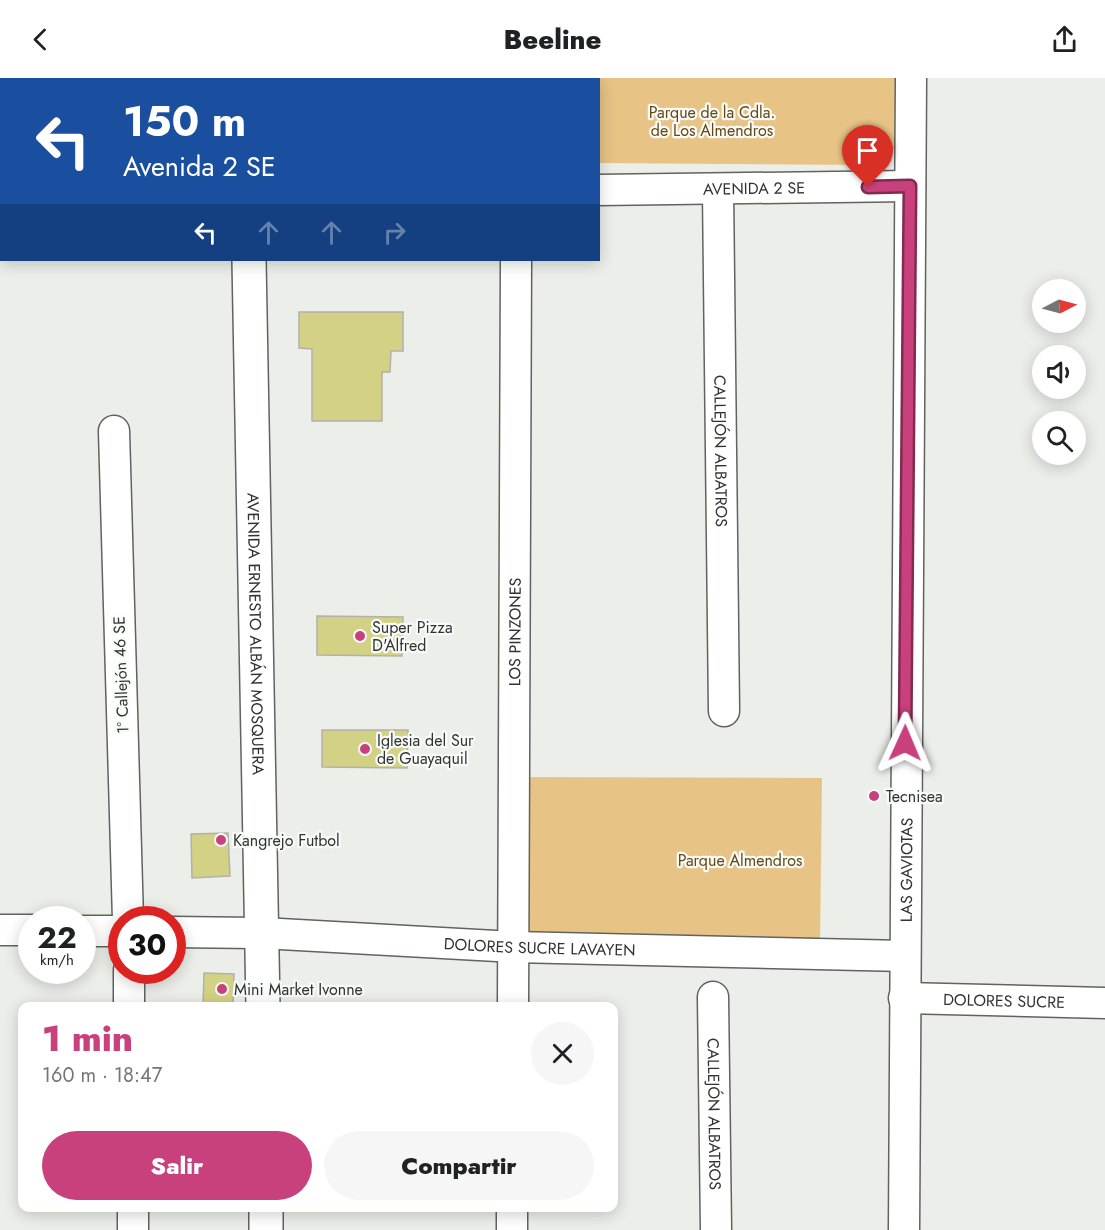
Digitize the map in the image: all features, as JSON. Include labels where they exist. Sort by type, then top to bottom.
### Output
[{"type":"street","name":"LAS GAVIOTAS","points":[[904,1230],[911,78]]},
{"type":"street","name":"AVENIDA 2 SE","points":[[600,190],[910,186]]},
{"type":"street","name":"CALLEJÓN ALBATROS","points":[[718,190],[724,711]]},
{"type":"street","name":"AVENIDA ERNESTO ALBÁN MOSQUERA","points":[[249,261],[263,1002]]},
{"type":"street","name":"LOS PINZONES","points":[[513,1002],[516,261]]},
{"type":"street","name":"1º Callejón 46 SE","points":[[114,431],[128,906]]},
{"type":"street","points":[[0,930],[18,930]]},
{"type":"street","name":"DOLORES SUCRE LAVAYEN","points":[[186,932],[262,933],[513,947],[905,956]]},
{"type":"street","points":[[129,984],[129,1002]]},
{"type":"street","name":"CALLEJÓN ALBATROS","points":[[713,997],[716,1230]]},
{"type":"street","name":"DOLORES SUCRE","points":[[904,998],[1105,1003]]},
{"type":"street","points":[[133,1212],[133,1230]]},
{"type":"street","points":[[266,1212],[266,1230]]},
{"type":"street","points":[[512,1212],[512,1230]]},
{"type":"green space","name":"Parque de la Cdla. de Los Almendros","points":[[600,78],[896,78],[896,146],[887,159],[867,165],[600,163]]},
{"type":"green space","name":"Parque Almendros","points":[[514,777],[822,778],[820,943],[513,936]]},
{"type":"building","points":[[299,312],[403,312],[403,351],[391,351],[390,372],[382,372],[382,421],[312,421],[312,349],[299,348]]},
{"type":"building","name":"Super Pizza D'Alfred","points":[[317,616],[403,617],[402,656],[317,655]]},
{"type":"building","name":"Iglesia del Sur de Guayaquil","points":[[322,730],[408,730],[407,768],[322,767]]},
{"type":"building","points":[[228,833],[230,876],[192,878],[191,834]]},
{"type":"building","points":[[204,973],[234,974],[233,1002],[203,1002]]},
{"type":"place","name":"Super Pizza D'Alfred","points":[[360,636]]},
{"type":"place","name":"Iglesia del Sur de Guayaquil","points":[[365,749]]},
{"type":"place","name":"Tecnisea","points":[[874,796]]},
{"type":"place","name":"Kangrejo Futbol","points":[[221,840]]},
{"type":"place","name":"Mini Market Ivonne","points":[[222,989]]},
{"type":"route","points":[[868,187],[910,186],[905,743]]}]
